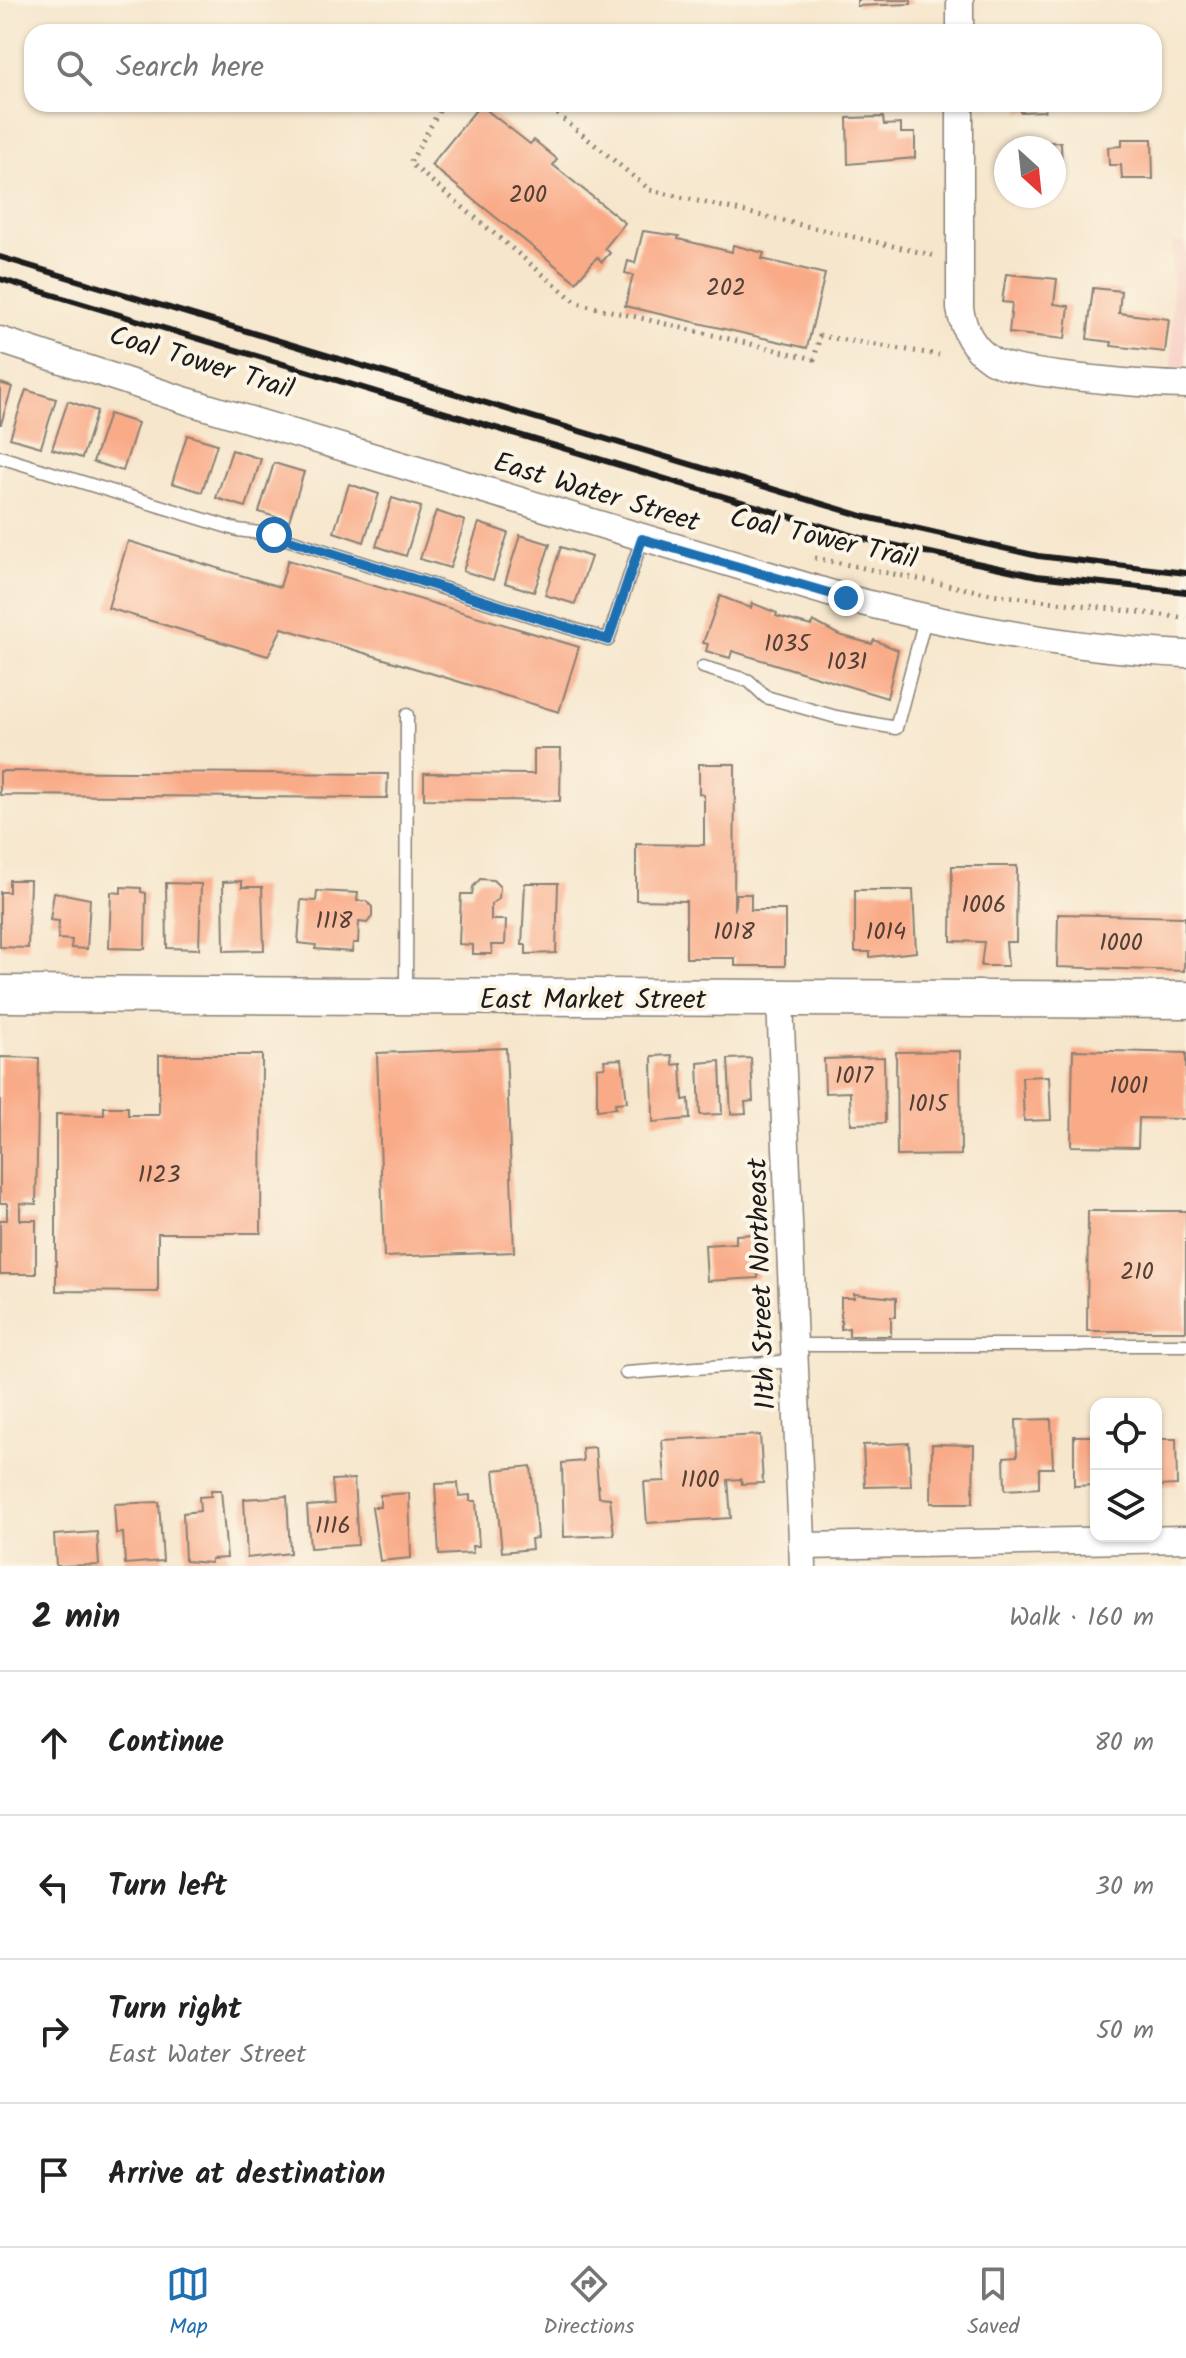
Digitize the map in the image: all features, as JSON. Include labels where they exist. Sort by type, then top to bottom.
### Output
[{"type":"main road","name":"East Market Street","points":[[0,994],[1186,1000]]},
{"type":"street","points":[[960,0],[960,24]]},
{"type":"street","points":[[960,112],[960,271],[963,325],[970,340],[993,361],[1004,366],[1105,380],[1186,385]]},
{"type":"street","name":"East Water Street","points":[[0,340],[642,539],[925,619],[1078,644],[1186,654]]},
{"type":"street","name":"11th Street Northeast","points":[[780,1000],[803,1556]]},
{"type":"street","points":[[803,1556],[1186,1539]]},
{"type":"lane","points":[[0,457],[238,530],[274,535],[608,640],[642,539]]},
{"type":"lane","points":[[703,667],[749,681],[766,697],[836,717],[896,728],[925,619]]},
{"type":"lane","points":[[406,997],[407,715]]},
{"type":"lane","points":[[626,1373],[794,1353],[1186,1345]]},
{"type":"path","points":[[439,112],[410,163],[577,303],[814,359],[820,336],[939,355]]},
{"type":"path","points":[[555,112],[650,190],[937,256]]},
{"type":"path","name":"Coal Tower Trail","points":[[813,558],[991,594],[1186,618]]},
{"type":"shaded area","points":[[1172,242],[1186,243],[1186,367],[1172,368]]},
{"type":"building","points":[[857,0],[911,0],[911,4],[857,6]]},
{"type":"building","points":[[474,112],[489,112],[530,144],[534,140],[557,159],[553,165],[625,223],[605,248],[610,253],[602,262],[597,257],[576,282],[431,165]]},
{"type":"building","points":[[883,117],[884,125],[901,124],[901,133],[915,133],[915,158],[848,164],[847,118]]},
{"type":"building","points":[[1122,139],[1152,139],[1153,179],[1122,179],[1121,165],[1109,165],[1108,147],[1122,146]]},
{"type":"building","points":[[643,231],[679,236],[678,239],[732,252],[733,245],[764,253],[762,259],[825,274],[807,348],[625,306],[633,275],[625,273],[628,261],[635,263]]},
{"type":"building","points":[[1006,274],[1057,279],[1054,304],[1069,306],[1065,339],[1009,333],[1012,303],[1002,302]]},
{"type":"building","points":[[1093,288],[1121,291],[1119,313],[1169,319],[1165,352],[1111,346],[1112,342],[1087,339]]},
{"type":"building","points":[[0,383],[12,387],[1,424],[0,424]]},
{"type":"building","points":[[26,390],[56,399],[41,447],[10,438]]},
{"type":"building","points":[[68,401],[97,411],[82,458],[52,449]]},
{"type":"building","points":[[109,414],[138,423],[123,471],[93,462]]},
{"type":"building","points":[[187,435],[217,444],[202,492],[172,483]]},
{"type":"building","points":[[232,450],[261,459],[246,507],[216,498]]},
{"type":"building","points":[[274,463],[304,472],[289,521],[259,512]]},
{"type":"building","points":[[349,484],[379,494],[364,542],[334,532]]},
{"type":"building","points":[[392,498],[421,507],[406,556],[376,546]]},
{"type":"building","points":[[436,511],[465,521],[450,568],[420,559]]},
{"type":"building","points":[[479,523],[508,533],[493,580],[463,571]]},
{"type":"building","points":[[520,535],[550,544],[534,592],[505,583]]},
{"type":"building","points":[[128,541],[280,587],[288,560],[579,647],[559,712],[282,628],[268,656],[108,608]]},
{"type":"building","points":[[561,547],[591,557],[575,604],[545,595]]},
{"type":"building","points":[[720,596],[751,608],[752,603],[777,613],[776,616],[811,626],[813,621],[839,635],[872,644],[874,640],[898,650],[887,698],[732,651],[730,658],[706,651],[708,644],[703,643]]},
{"type":"building","points":[[534,749],[561,749],[560,801],[424,799],[424,773],[534,774]]},
{"type":"building","points":[[699,764],[735,764],[734,911],[736,894],[751,894],[751,910],[785,910],[785,966],[735,966],[735,958],[686,958],[686,901],[636,900],[636,844],[704,845],[704,795],[699,794]]},
{"type":"building","points":[[0,771],[388,774],[387,798],[0,795]]},
{"type":"building","points":[[952,866],[1017,866],[1016,942],[1006,942],[1008,966],[981,966],[984,942],[951,941]]},
{"type":"building","points":[[480,879],[493,880],[500,887],[499,899],[491,904],[491,920],[506,920],[505,945],[491,945],[492,954],[473,954],[473,945],[459,944],[461,894],[472,894],[473,887]]},
{"type":"building","points":[[9,880],[30,880],[28,948],[0,947],[0,892],[9,892]]},
{"type":"building","points":[[242,881],[242,887],[262,887],[264,950],[224,951],[223,882]]},
{"type":"building","points":[[166,883],[201,884],[199,949],[167,948]]},
{"type":"building","points":[[525,883],[558,883],[556,953],[526,954],[526,945],[522,945]]},
{"type":"building","points":[[121,887],[141,888],[141,892],[146,893],[145,949],[109,948],[111,892],[121,893]]},
{"type":"building","points":[[855,890],[913,890],[916,952],[870,957],[870,952],[855,952]]},
{"type":"building","points":[[317,891],[358,893],[357,901],[366,901],[372,907],[372,917],[367,923],[359,922],[358,943],[353,943],[352,952],[315,949],[316,945],[298,943],[301,900],[316,901]]},
{"type":"building","points":[[54,892],[90,899],[87,949],[71,948],[72,940],[58,939],[59,921],[50,920]]},
{"type":"building","points":[[1058,914],[1185,917],[1184,971],[1057,967]]},
{"type":"building","points":[[506,1048],[514,1252],[384,1257],[377,1053]]},
{"type":"building","points":[[1073,1050],[1186,1053],[1186,1119],[1139,1118],[1138,1147],[1071,1146]]},
{"type":"building","points":[[960,1051],[961,1155],[897,1156],[896,1052]]},
{"type":"building","points":[[159,1055],[262,1055],[261,1233],[158,1233],[158,1292],[56,1291],[56,1114],[104,1115],[104,1107],[128,1107],[128,1115],[159,1115]]},
{"type":"building","points":[[672,1055],[673,1065],[681,1064],[683,1100],[689,1099],[690,1119],[653,1122],[652,1056]]},
{"type":"building","points":[[0,1057],[39,1058],[36,1204],[20,1203],[20,1220],[36,1220],[36,1274],[0,1274],[0,1220],[7,1220],[7,1203],[0,1203]]},
{"type":"building","points":[[884,1057],[885,1123],[851,1124],[850,1092],[825,1093],[824,1059]]},
{"type":"building","points":[[751,1058],[753,1101],[745,1102],[746,1113],[731,1114],[728,1059]]},
{"type":"building","points":[[622,1059],[627,1102],[615,1103],[616,1108],[597,1110],[597,1068],[605,1067],[604,1060]]},
{"type":"building","points":[[720,1061],[722,1114],[700,1115],[698,1063]]},
{"type":"building","points":[[1049,1076],[1051,1120],[1024,1121],[1022,1077]]},
{"type":"building","points":[[1088,1211],[1186,1211],[1186,1331],[1087,1331]]},
{"type":"building","points":[[756,1234],[758,1278],[707,1281],[705,1245],[736,1243],[736,1235]]},
{"type":"building","points":[[854,1294],[896,1298],[896,1317],[891,1317],[891,1336],[849,1336],[849,1328],[841,1329],[841,1298],[854,1298]]},
{"type":"building","points":[[1051,1419],[1053,1468],[1039,1468],[1039,1488],[1005,1490],[1004,1457],[1017,1456],[1016,1420]]},
{"type":"building","points":[[760,1435],[763,1483],[742,1484],[741,1479],[728,1480],[731,1518],[647,1523],[644,1482],[665,1481],[662,1440]]},
{"type":"building","points":[[1074,1436],[1090,1436],[1090,1485],[1074,1486]]},
{"type":"building","points":[[1162,1439],[1176,1439],[1177,1485],[1162,1486]]},
{"type":"building","points":[[909,1443],[911,1486],[865,1487],[863,1445]]},
{"type":"building","points":[[932,1444],[974,1445],[973,1503],[931,1503]]},
{"type":"building","points":[[595,1447],[599,1497],[610,1498],[614,1535],[564,1537],[562,1463],[583,1461],[582,1448]]},
{"type":"building","points":[[531,1466],[537,1538],[531,1539],[532,1549],[502,1552],[494,1470]]},
{"type":"building","points":[[354,1479],[358,1545],[310,1548],[307,1506],[334,1504],[332,1480]]},
{"type":"building","points":[[458,1483],[459,1496],[470,1495],[470,1501],[476,1501],[479,1546],[472,1546],[473,1553],[439,1555],[435,1484]]},
{"type":"building","points":[[211,1490],[221,1490],[227,1558],[211,1559],[211,1563],[185,1561],[183,1513],[200,1511],[199,1497],[211,1496]]},
{"type":"building","points":[[409,1493],[411,1558],[380,1561],[372,1507],[380,1507],[380,1495]]},
{"type":"building","points":[[287,1496],[290,1553],[247,1558],[244,1499]]},
{"type":"building","points":[[159,1502],[163,1561],[125,1564],[123,1533],[116,1534],[114,1504]]},
{"type":"building","points":[[97,1532],[99,1565],[56,1566],[54,1535]]},
{"type":"railway","points":[[0,257],[866,517],[1038,556],[1186,573]]},
{"type":"railway","points":[[0,279],[865,539],[1037,576],[1186,592]]},
{"type":"route","points":[[274,535],[608,640],[642,539],[846,598]]}]
